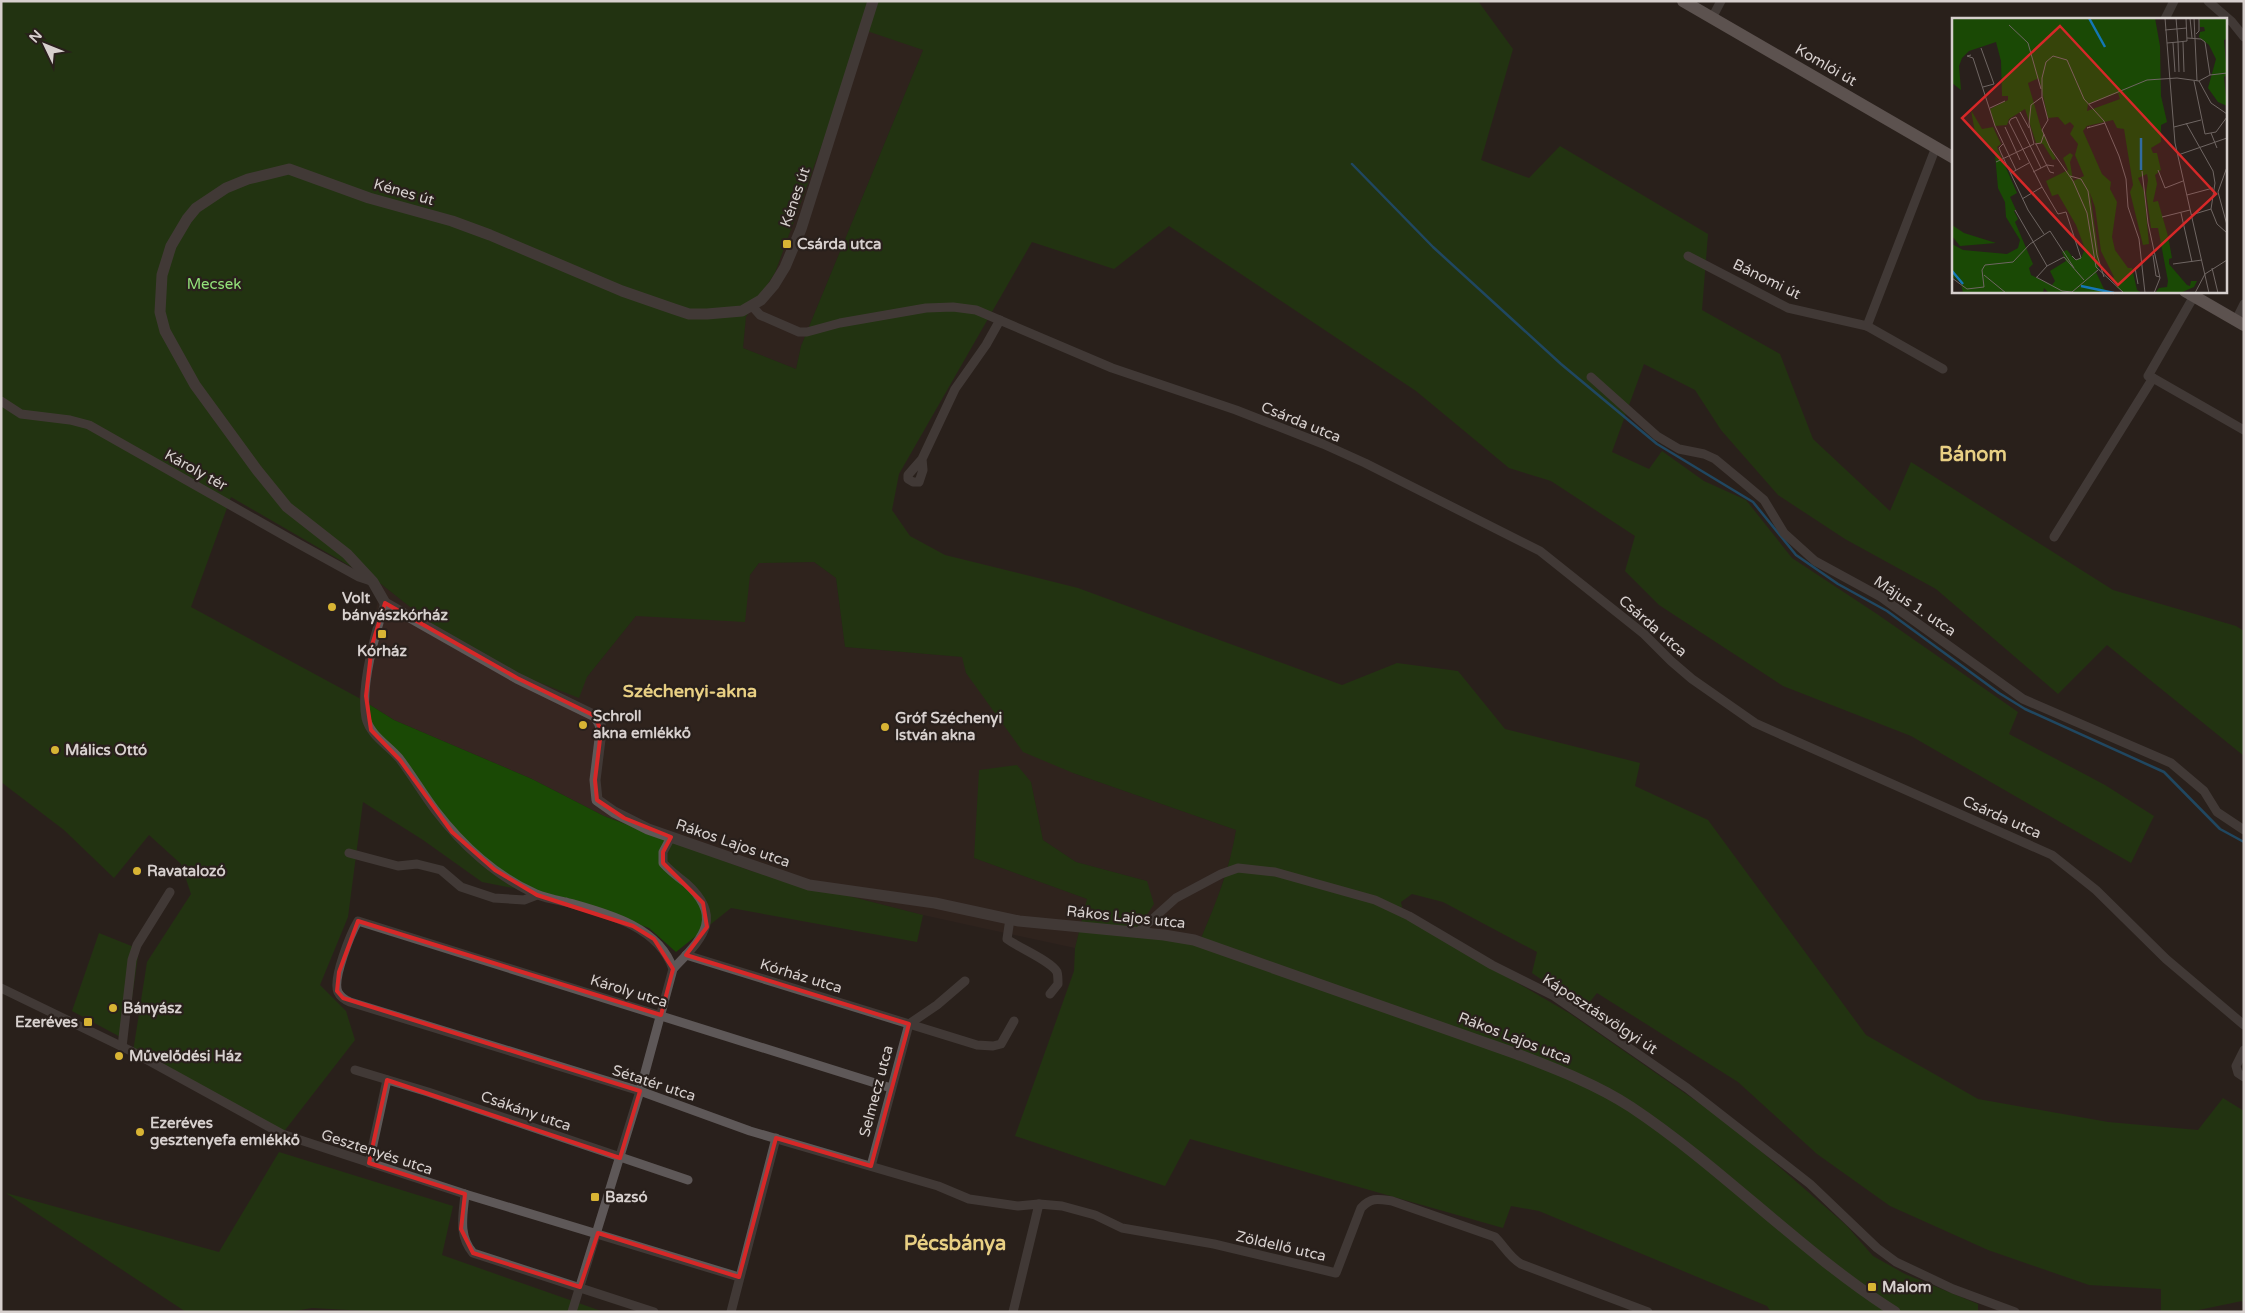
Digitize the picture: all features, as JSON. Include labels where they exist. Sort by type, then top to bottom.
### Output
[{"type":"main road","name":"Komlói út","points":[[1683,1],[1952,157]]},
{"type":"main road","points":[[2190,294],[2240,322]]},
{"type":"street","name":"Kénes út","points":[[386,603],[373,582],[347,554],[287,508],[206,401],[165,331],[160,312],[160,294],[166,259],[187,219],[210,197],[248,179],[289,169],[369,198],[475,230],[622,291],[689,314],[742,311],[752,306],[774,285],[785,267],[801,229],[873,1]]},
{"type":"street","points":[[1712,18],[1721,1]]},
{"type":"street","points":[[2166,18],[2174,1]]},
{"type":"street","points":[[2208,1],[2227,18]]},
{"type":"street","points":[[2228,18],[2244,37]]},
{"type":"street","points":[[1867,326],[1936,147]]},
{"type":"street","name":"Bánomi út","points":[[1688,256],[1788,308],[1867,326],[1943,368]]},
{"type":"street","points":[[2190,294],[2148,376],[2244,430]]},
{"type":"street","points":[[2240,322],[2244,304]]},
{"type":"street","name":"Csárda utca","points":[[752,306],[760,316],[799,332],[926,308],[976,310],[1112,368],[1236,410],[1332,448],[1491,525],[1540,551],[1644,634],[1671,661],[1692,678],[1755,723],[2052,855],[2096,890],[2166,959],[2244,1025]]},
{"type":"street","points":[[922,459],[955,389],[986,345],[1000,320]]},
{"type":"street","name":"Május 1. utca","points":[[1591,377],[1658,436],[1679,448],[1704,454],[1715,459],[1764,500],[1784,533],[1816,561],[1880,596],[2023,699],[2171,763],[2204,791],[2217,812],[2244,830]]},
{"type":"street","points":[[2054,537],[2153,378]]},
{"type":"street","name":"Károly tér","points":[[1,402],[21,414],[70,420],[89,425],[299,544],[359,577],[373,582]]},
{"type":"street","points":[[386,603],[372,645],[365,702],[366,718],[371,730],[400,760],[452,832],[495,870],[537,895],[600,912],[633,926],[654,939],[669,957],[673,969]]},
{"type":"street","name":"Rákos Lajos utca","points":[[386,603],[517,678],[595,716],[600,724],[601,731],[594,780],[597,800],[624,818],[671,837],[809,885],[935,903],[1010,919],[1194,940],[1518,1054],[1595,1087],[1629,1106],[1671,1135],[1871,1297],[1895,1312]]},
{"type":"street","points":[[572,1312],[598,1233],[640,1091],[673,969],[703,936],[707,927],[703,903],[663,863],[663,852],[671,837]]},
{"type":"street","points":[[349,853],[398,866],[417,864],[442,870],[461,887],[494,898],[524,900],[537,895]]},
{"type":"street","name":"Káposztásvölgyi út","points":[[1137,933],[1176,898],[1221,874],[1238,868],[1275,872],[1374,900],[1409,916],[1492,965],[1554,996],[1687,1088],[1810,1184],[1877,1248],[1896,1262],[1953,1289],[2015,1312]]},
{"type":"street","points":[[122,1047],[132,960],[137,946],[170,892]]},
{"type":"street","points":[[1010,919],[1007,939],[1019,948],[1046,962],[1056,971],[1058,984],[1050,994]]},
{"type":"street","name":"Károly utca","points":[[358,920],[892,1088]]},
{"type":"street","name":"Sétatér utca","points":[[358,920],[339,972],[337,990],[343,998],[640,1091],[776,1138],[938,1186],[969,1199],[1018,1206],[1039,1204]]},
{"type":"street","name":"Kórház utca","points":[[686,955],[909,1024]]},
{"type":"street","points":[[909,1024],[937,1005],[965,980]]},
{"type":"street","name":"Gesztenyés utca","points":[[1,988],[122,1047],[282,1134],[466,1194],[739,1277]]},
{"type":"street","points":[[909,1024],[977,1045],[993,1046],[1001,1044],[1014,1021]]},
{"type":"street","name":"Selmecz utca","points":[[871,1166],[909,1024]]},
{"type":"street","points":[[2244,1050],[2236,1066],[2238,1074],[2244,1077]]},
{"type":"street","name":"Csákány utca","points":[[355,1070],[688,1180]]},
{"type":"street","points":[[369,1163],[387,1080]]},
{"type":"street","points":[[731,1312],[776,1138]]},
{"type":"street","points":[[466,1194],[462,1229],[466,1245],[473,1253],[654,1312]]},
{"type":"street","name":"Zöldellő utca","points":[[1039,1204],[1062,1206],[1095,1215],[1122,1228],[1204,1242],[1336,1273],[1360,1208],[1367,1201],[1374,1198],[1392,1200],[1495,1237],[1505,1246],[1513,1259],[1521,1264],[1648,1312]]},
{"type":"street","points":[[1013,1312],[1039,1204]]},
{"type":"highlighted area","points":[[385,603],[517,678],[595,716],[601,731],[595,780],[597,800],[624,818],[671,837],[663,852],[663,863],[703,903],[707,927],[686,955],[909,1024],[871,1166],[776,1138],[739,1277],[598,1233],[580,1287],[473,1253],[461,1229],[465,1194],[369,1163],[387,1080],[620,1158],[640,1091],[343,998],[337,991],[339,972],[358,921],[661,1015],[673,969],[654,939],[633,926],[537,895],[495,870],[452,832],[400,760],[371,730],[366,696],[372,645]]},
{"type":"shaded area","points":[[864,29],[923,50],[801,346],[796,369],[743,348],[746,317],[775,273]]},
{"type":"shaded area","points":[[814,562],[836,578],[845,647],[963,657],[966,673],[1073,773],[1236,830],[1232,852],[1217,900],[1201,938],[1138,928],[1147,881],[1076,862],[1043,840],[1031,782],[974,858],[1087,899],[1075,948],[923,915],[751,871],[604,816],[532,779],[394,720],[359,698],[381,584],[472,655],[587,677],[636,616],[750,575],[759,563]]},
{"type":"green space","name":"Mecsek","points":[[1,1],[1478,1],[1513,49],[1481,160],[1529,178],[1560,146],[1708,234],[1702,310],[1780,354],[1813,439],[1890,511],[1911,462],[2113,590],[2236,626],[2244,631],[2244,756],[2107,645],[2058,694],[1936,589],[1845,539],[1778,495],[1721,430],[1695,390],[1644,364],[1612,452],[1649,469],[1662,451],[1704,481],[1746,500],[1792,558],[1877,614],[2018,712],[2009,734],[2105,785],[2154,816],[2131,863],[1911,736],[1783,686],[1659,605],[1625,571],[1635,536],[1551,481],[1509,468],[1416,391],[1169,226],[1114,269],[1032,242],[899,474],[892,510],[910,536],[945,555],[1078,588],[1342,685],[1397,663],[1458,671],[1505,729],[1640,763],[1635,786],[1708,820],[1866,1035],[1978,1099],[2108,1122],[2198,1130],[2223,1098],[2244,1111],[2244,1311],[2242,1301],[2189,1312],[2161,1312],[2161,1289],[2089,1285],[1988,1250],[1890,1206],[1817,1154],[1738,1082],[1597,993],[1584,1009],[1532,973],[1537,952],[1443,902],[1412,894],[1401,902],[1404,917],[1569,1013],[1731,1125],[1846,1225],[1873,1256],[1905,1274],[1978,1304],[1978,1312],[1771,1312],[1767,1306],[1539,1211],[1511,1206],[1503,1228],[1190,1139],[1165,1186],[1015,1136],[1074,971],[1075,948],[1087,899],[974,858],[979,770],[1017,765],[1031,782],[1043,840],[1076,862],[1147,881],[1154,904],[1139,927],[1201,938],[1222,885],[1236,830],[1073,773],[1023,752],[966,673],[962,657],[845,647],[836,578],[814,562],[759,563],[750,575],[745,622],[636,616],[587,677],[579,698],[472,656],[381,584],[231,497],[191,607],[359,698],[394,720],[532,779],[604,816],[751,871],[923,915],[917,942],[731,908],[676,952],[649,928],[564,898],[482,882],[423,840],[363,802],[348,917],[320,985],[346,1011],[355,1040],[282,1134],[133,1052],[147,962],[191,894],[181,864],[149,835],[114,878],[64,830],[1,782]],"holes":[[[864,30],[923,50],[801,346],[796,369],[743,348],[746,317],[775,273]]]},
{"type":"green space","points":[[99,933],[139,949],[126,1040],[72,1011]]},
{"type":"green space","points":[[279,1152],[453,1206],[442,1255],[604,1312],[386,1312],[312,1308],[288,1312],[186,1312],[6,1193],[219,1252]]},
{"type":"waterway","points":[[1352,164],[1433,247],[1561,364],[1657,444],[1753,502],[1796,555],[1838,584],[1887,611],[1999,693],[2025,709],[2164,772],[2220,829],[2244,842]]},
{"type":"place","name":"Csárda utca","points":[[787,244]]},
{"type":"place","name":"Volt bányászkórház","points":[[332,607]]},
{"type":"place","name":"Kórház","points":[[382,634]]},
{"type":"place","name":"Schroll akna emlékkő","points":[[583,725]]},
{"type":"place","name":"Gróf Széchenyi István akna","points":[[885,727]]},
{"type":"place","name":"Málics Ottó","points":[[55,750]]},
{"type":"place","name":"Ravatalozó","points":[[137,871]]},
{"type":"place","name":"Bányász","points":[[113,1008]]},
{"type":"place","name":"Ezeréves","points":[[88,1022]]},
{"type":"place","name":"Művelődési Ház","points":[[119,1056]]},
{"type":"place","name":"Ezeréves gesztenyefa emlékkő","points":[[140,1132]]},
{"type":"place","name":"Bazsó","points":[[595,1197]]},
{"type":"place","name":"Malom","points":[[1872,1287]]},
{"type":"district","name":"Bánom","points":[[1973,454]]},
{"type":"district","name":"Széchenyi-akna","points":[[690,691]]},
{"type":"district","name":"Pécsbánya","points":[[955,1243]]}]
